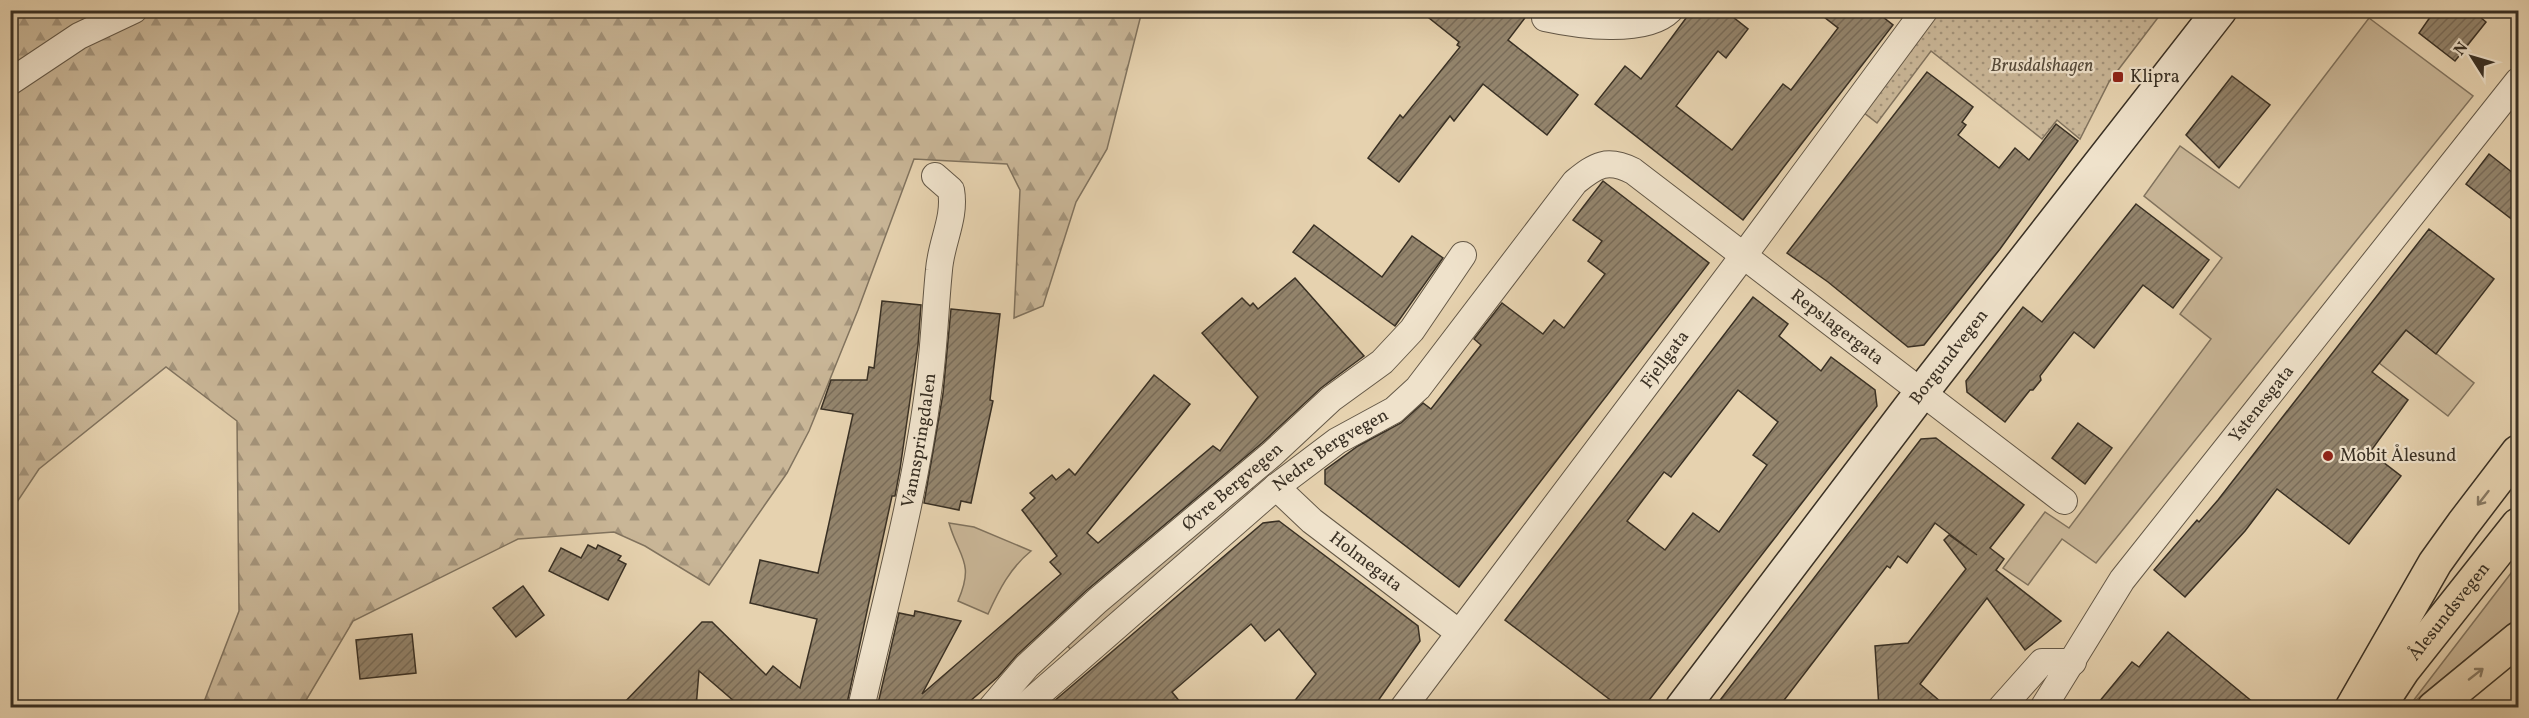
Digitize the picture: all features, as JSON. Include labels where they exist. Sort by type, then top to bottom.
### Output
[{"type":"highway","points":[[2352,708],[2436,563],[2518,452]]},
{"type":"highway","name":"Ålesundsvegen","points":[[2378,708],[2403,670],[2518,525]]},
{"type":"highway","points":[[2434,708],[2518,639]]},
{"type":"highway","name":"Ålesundsvegen","points":[[2365,708],[2403,670]]},
{"type":"main road","name":"Borgundvegen","points":[[1682,708],[1921,393],[2220,10]]},
{"type":"street","points":[[10,82],[80,36],[134,10]]},
{"type":"street","points":[[1545,18],[1576,25],[1631,25],[1658,20],[1670,10]]},
{"type":"street","name":"Fjellgata","points":[[1403,708],[1458,632],[1504,576],[1925,10]]},
{"type":"street","name":"Ystenesgata","points":[[2043,708],[2122,580],[2518,81]]},
{"type":"street","name":"Repslagergata","points":[[1605,164],[1619,164],[1633,171],[2064,501]]},
{"type":"street","name":"Nedre Bergvegen","points":[[1023,708],[1276,487],[1337,441],[1394,410],[1418,388],[1575,182],[1591,169],[1605,164]]},
{"type":"street","name":"Vannspringdalen","points":[[861,708],[902,528],[928,391],[939,294],[940,255],[954,206],[951,190],[935,176]]},
{"type":"street","name":"Øvre Bergvegen","points":[[992,708],[1027,666],[1097,601],[1272,454],[1331,399],[1382,363],[1412,330],[1462,255]]},
{"type":"street","name":"Holmegata","points":[[1276,487],[1312,521],[1458,632]]},
{"type":"street","points":[[2001,708],[2042,662],[2073,662]]},
{"type":"green space","points":[[11,11],[1142,11],[1107,149],[1076,202],[1043,306],[1014,318],[1020,190],[1007,164],[914,159],[858,310],[809,431],[787,473],[709,585],[645,546],[614,532],[518,539],[353,621],[302,707],[202,707],[239,611],[237,421],[166,367],[39,469],[11,511]]},
{"type":"green space","name":"Brusdalshagen","points":[[1940,11],[2163,11],[2109,82],[2080,139],[2057,120],[2042,139],[1931,51],[1877,123],[1863,112]]},
{"type":"green space","points":[[2369,18],[2473,96],[2096,563],[2062,539],[2028,585],[2003,568],[2045,512],[2069,528],[2211,339],[2180,314],[2222,258],[2144,196],[2180,146],[2239,188]]},
{"type":"green space","points":[[2406,330],[2474,383],[2448,416],[2379,363]]},
{"type":"green space","points":[[1251,487],[1255,491],[1073,652],[1064,642]]},
{"type":"green space","points":[[949,523],[974,527],[1031,551],[1011,572],[988,614],[958,601],[963,588],[965,568]]},
{"type":"green space","points":[[2518,564],[2518,617],[2410,705]]},
{"type":"building","points":[[1419,10],[1531,10],[1508,40],[1578,95],[1547,135],[1483,84],[1454,121],[1450,116],[1399,182],[1368,158],[1400,115],[1403,118],[1460,47],[1457,45],[1459,42]]},
{"type":"building","points":[[1692,10],[1724,10],[1748,29],[1726,58],[1718,51],[1676,106],[1732,150],[1783,84],[1791,90],[1838,28],[1815,10],[1874,10],[1893,25],[1743,220],[1595,104],[1625,66],[1641,79]]},
{"type":"building","points":[[2435,10],[2472,10],[2486,22],[2455,61],[2419,33]]},
{"type":"building","points":[[1927,72],[1973,107],[1962,122],[1966,125],[1958,135],[1999,168],[2015,148],[2029,160],[2056,124],[2078,141],[2000,249],[1924,345],[1908,347],[1828,282],[1787,253]]},
{"type":"building","points":[[2232,76],[2270,105],[2219,168],[2186,135]]},
{"type":"building","points":[[2489,154],[2518,177],[2518,224],[2466,184]]},
{"type":"building","points":[[1603,181],[1709,263],[1459,587],[1325,484],[1325,470],[1358,446],[1401,423],[1423,403],[1431,409],[1481,345],[1474,339],[1502,303],[1543,334],[1554,320],[1564,328],[1605,274],[1588,261],[1602,241],[1573,220]]},
{"type":"building","points":[[2136,204],[2209,260],[2173,308],[2143,285],[2094,348],[2074,332],[2040,376],[2041,380],[2033,390],[2030,390],[2005,422],[1967,392],[1966,381],[2023,307],[2042,322]]},
{"type":"building","points":[[1314,225],[1382,277],[1412,236],[1443,258],[1395,326],[1293,252]]},
{"type":"building","points":[[2429,229],[2494,279],[2436,354],[2406,330],[2372,372],[2408,400],[2370,452],[2401,476],[2349,544],[2277,489],[2245,531],[2185,597],[2154,570],[2197,520],[2199,522],[2218,500]]},
{"type":"building","points":[[1295,278],[1364,356],[1321,388],[1262,443],[1087,590],[1017,655],[998,677],[962,708],[877,708],[899,613],[914,616],[915,611],[961,621],[922,694],[1061,574],[1050,562],[1057,556],[1022,510],[1035,498],[1030,493],[1052,475],[1056,480],[1069,469],[1075,475],[1154,375],[1190,404],[1087,533],[1098,543],[1213,446],[1220,451],[1258,397],[1202,333],[1242,298],[1250,306],[1253,303],[1258,309]]},
{"type":"building","points":[[1753,297],[1788,324],[1779,336],[1821,371],[1831,357],[1875,390],[1877,406],[1643,708],[1621,708],[1505,620]],"holes":[[[1738,390],[1778,422],[1753,455],[1767,465],[1719,532],[1693,513],[1665,550],[1627,521],[1664,472],[1671,477]]]},
{"type":"building","points":[[882,301],[921,305],[918,345],[895,496],[892,496],[846,708],[742,708],[699,671],[696,708],[619,708],[702,622],[712,622],[766,675],[773,666],[800,688],[817,619],[750,603],[760,560],[818,573],[853,414],[821,409],[831,380],[867,380],[869,367],[874,368]]},
{"type":"building","points":[[951,309],[1000,314],[990,400],[993,401],[971,503],[961,501],[959,510],[924,503],[943,394]]},
{"type":"building","points":[[2078,423],[2112,448],[2085,484],[2052,458]]},
{"type":"building","points":[[1936,438],[2024,505],[1990,548],[2004,559],[1996,570],[2061,621],[2025,650],[1987,598],[1920,684],[1948,708],[1879,708],[1875,646],[1908,643],[1966,569],[1944,540],[1949,535],[1977,555],[1935,523],[1907,563],[1898,556],[1890,568],[1887,566],[1778,708],[1714,708],[1921,439]]},
{"type":"building","points":[[1279,521],[1418,626],[1420,641],[1373,708],[1289,708],[1316,674],[1279,629],[1265,641],[1251,624],[1172,692],[1185,708],[1046,708],[1263,523]]},
{"type":"building","points":[[588,545],[596,549],[598,545],[621,556],[618,560],[626,564],[608,600],[549,571],[561,548],[581,558]]},
{"type":"building","points":[[523,586],[544,615],[516,637],[493,608]]},
{"type":"building","points":[[2168,632],[2260,708],[2094,708],[2132,662],[2139,667]]},
{"type":"building","points":[[412,634],[416,673],[360,679],[356,640]]},
{"type":"place","name":"Klipra","points":[[2118,77]]},
{"type":"place","name":"Mobit Ålesund","points":[[2328,456]]}]
